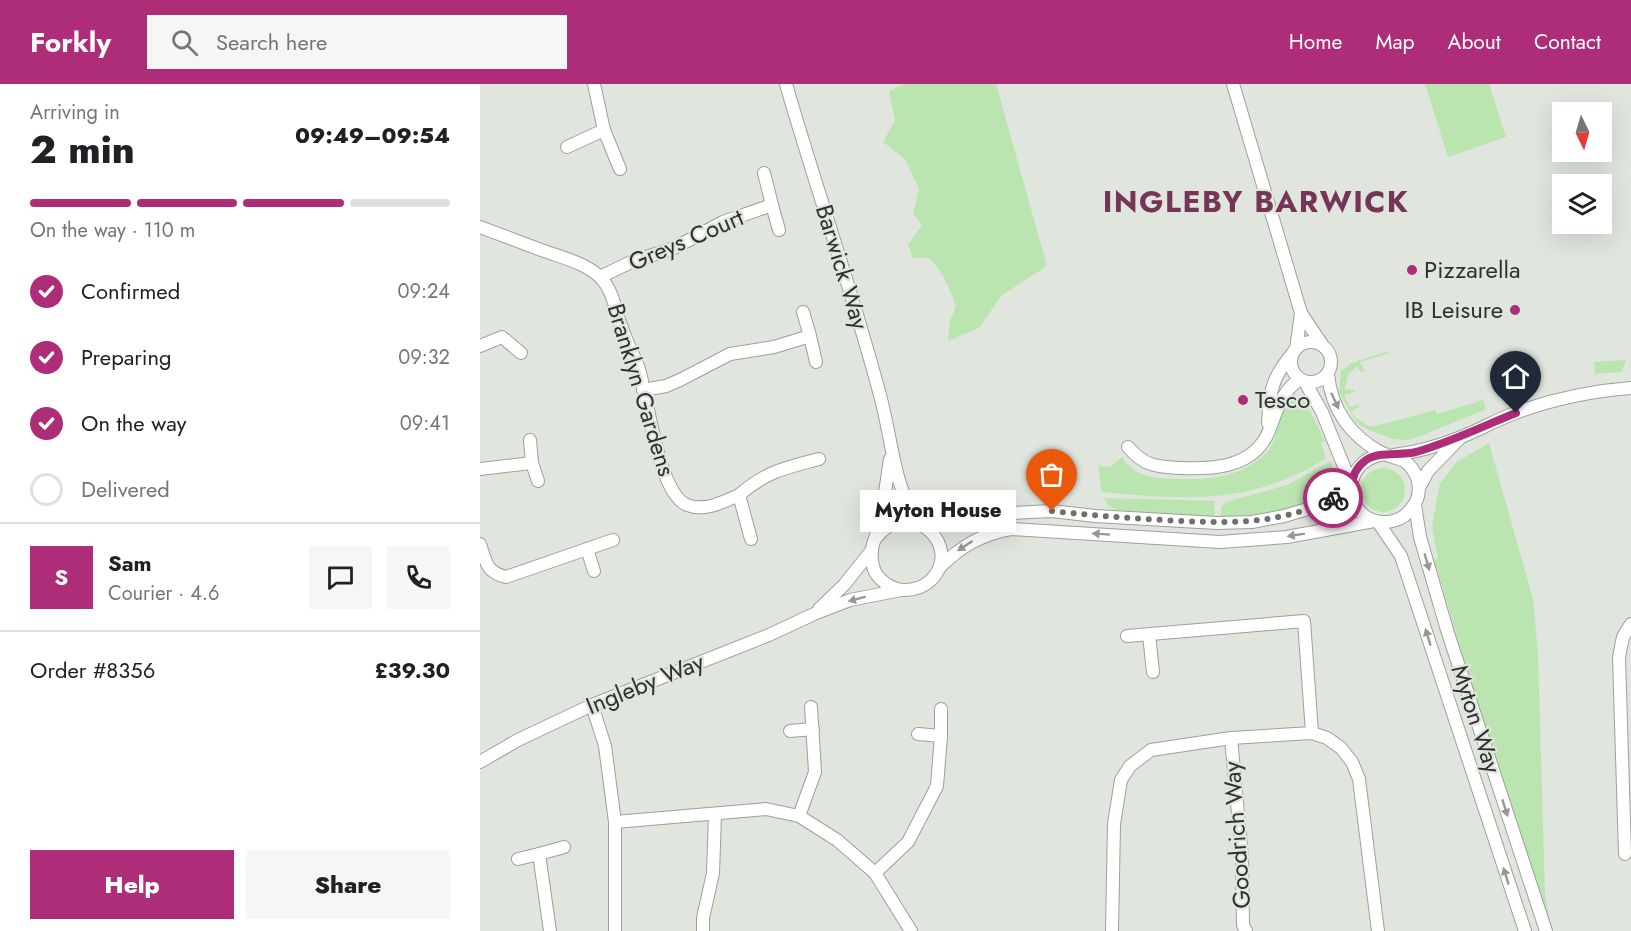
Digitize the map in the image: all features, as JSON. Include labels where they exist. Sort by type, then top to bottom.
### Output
[{"type":"street","points":[[594,84],[604,130],[620,169]]},
{"type":"street","points":[[1233,84],[1301,313],[1331,357],[1332,363],[1328,374],[1329,388],[1334,402],[1356,437],[1408,464],[1414,471],[1419,488]]},
{"type":"street","name":"Barwick Way","points":[[787,87],[881,397],[891,452],[903,496],[921,524]]},
{"type":"street","points":[[567,147],[604,130]]},
{"type":"street","name":"Greys Court","points":[[764,173],[779,230]]},
{"type":"street","name":"Greys Court","points":[[600,277],[631,262],[674,248],[723,222],[772,205]]},
{"type":"street","name":"Branklyn Gardens","points":[[480,227],[573,261],[600,277],[610,289],[622,328],[638,367],[654,441],[668,480],[679,499],[687,504],[708,507],[739,495],[753,483],[774,471],[819,459]]},
{"type":"street","points":[[803,312],[816,362]]},
{"type":"street","points":[[1301,313],[1292,368],[1322,412],[1351,486],[1354,502],[1359,510],[1376,521]]},
{"type":"street","points":[[643,390],[666,386],[730,354],[774,348],[810,336]]},
{"type":"street","points":[[480,345],[502,337],[521,353]]},
{"type":"street","points":[[1268,430],[1272,385],[1280,369],[1294,352],[1309,342],[1323,346]]},
{"type":"street","points":[[1128,447],[1135,456],[1146,463],[1208,468],[1222,466],[1248,456],[1263,442],[1283,396],[1290,386],[1302,380],[1315,382],[1328,374]]},
{"type":"street","points":[[1461,437],[1428,471],[1419,488],[1415,505],[1397,520],[1376,521],[1287,537],[1220,542],[1011,529],[995,532],[972,541],[955,552],[928,583],[911,590],[891,587],[875,572],[872,561],[872,550],[881,531],[901,521],[921,524],[992,514],[1052,511],[1095,516],[1217,523],[1252,522],[1284,516],[1311,508],[1351,486],[1359,466],[1366,460],[1414,452],[1461,437],[1516,413],[1558,399],[1598,391],[1631,388]]},
{"type":"street","points":[[530,440],[532,463],[538,482]]},
{"type":"street","name":"Barwick Way","points":[[876,538],[891,452]]},
{"type":"street","points":[[480,469],[532,463]]},
{"type":"street","points":[[739,495],[751,539]]},
{"type":"street","name":"Myton Way","points":[[1415,505],[1420,537],[1447,630],[1546,931]]},
{"type":"street","name":"Myton Way","points":[[1376,521],[1401,556],[1525,931]]},
{"type":"street","points":[[921,524],[938,541],[941,559],[939,568]]},
{"type":"street","points":[[480,544],[488,567],[496,574],[506,577],[613,540]]},
{"type":"street","points":[[587,549],[594,571]]},
{"type":"street","name":"Ingleby Way","points":[[814,614],[844,585],[872,550]]},
{"type":"street","name":"Ingleby Way","points":[[480,762],[518,740],[592,705],[769,635],[814,614],[850,600],[901,590]]},
{"type":"street","points":[[1127,636],[1304,621],[1312,733]]},
{"type":"street","points":[[1625,854],[1628,819],[1626,713],[1619,657],[1623,637],[1631,624]]},
{"type":"street","points":[[1149,635],[1153,672]]},
{"type":"street","points":[[592,705],[605,746],[615,822],[615,931]]},
{"type":"street","points":[[799,816],[815,772],[811,707]]},
{"type":"street","points":[[874,873],[908,842],[937,786],[941,709]]},
{"type":"street","points":[[790,731],[813,729]]},
{"type":"street","points":[[1112,931],[1114,824],[1120,780],[1130,766],[1151,750],[1231,738],[1312,733],[1326,738],[1341,748],[1352,762],[1359,779],[1378,931]]},
{"type":"street","points":[[918,734],[941,736]]},
{"type":"street","name":"Goodrich Way","points":[[1231,738],[1242,857],[1243,925],[1246,931]]},
{"type":"street","points":[[615,822],[766,809],[799,816],[837,840],[874,873],[911,931]]},
{"type":"street","points":[[703,931],[703,918],[713,873],[715,815]]},
{"type":"street","points":[[518,859],[564,847]]},
{"type":"street","points":[[539,854],[550,931]]},
{"type":"green space","points":[[904,84],[996,84],[1047,266],[1002,295],[979,328],[948,341],[950,321],[956,306],[951,292],[934,263],[929,258],[913,258],[908,245],[922,225],[913,214],[919,189],[905,159],[883,142],[895,120],[889,91]]},
{"type":"green space","points":[[1425,84],[1489,84],[1506,137],[1448,157]]},
{"type":"green space","points":[[1389,351],[1390,353],[1360,362],[1365,371],[1361,372],[1357,366],[1348,375],[1345,389],[1355,392],[1344,395],[1350,407],[1358,405],[1359,407],[1351,412],[1371,427],[1436,410],[1437,414],[1483,400],[1486,409],[1408,440],[1393,439],[1361,426],[1355,420],[1339,392],[1341,371],[1351,363]]},
{"type":"green space","points":[[1626,360],[1622,372],[1595,374],[1594,362]]},
{"type":"green space","points":[[1297,399],[1307,404],[1325,441],[1321,443],[1326,458],[1299,473],[1245,492],[1218,496],[1162,497],[1102,492],[1098,466],[1110,467],[1122,457],[1127,464],[1140,473],[1161,478],[1190,479],[1237,472],[1267,452],[1285,408]]},
{"type":"green space","points":[[1489,443],[1533,599],[1538,654],[1545,894],[1550,921],[1488,739],[1434,560],[1438,559],[1432,526],[1440,483],[1457,462]]},
{"type":"green space","points":[[1331,461],[1333,479],[1327,490],[1315,498],[1283,510],[1221,518],[1221,508],[1226,502],[1287,485]]},
{"type":"green space","points":[[1383,468],[1399,474],[1405,490],[1399,506],[1383,512],[1367,506],[1361,490],[1367,474]]},
{"type":"green space","points":[[1104,498],[1215,501],[1214,517],[1116,510],[1108,505]]},
{"type":"way so far","points":[[1052,511],[1197,522],[1252,522],[1284,516],[1311,508],[1333,498]]},
{"type":"place","name":"Pizzarella","points":[[1412,270]]},
{"type":"place","name":"IB Leisure","points":[[1515,310]]},
{"type":"place","name":"Tesco","points":[[1243,400]]},
{"type":"place","name":"Myton House","points":[[1052,511]]},
{"type":"district","name":"INGLEBY BARWICK","points":[[1256,202]]},
{"type":"route","points":[[1333,498],[1351,488],[1354,474],[1366,460],[1385,454],[1393,456],[1414,452],[1461,437],[1516,413]]}]
